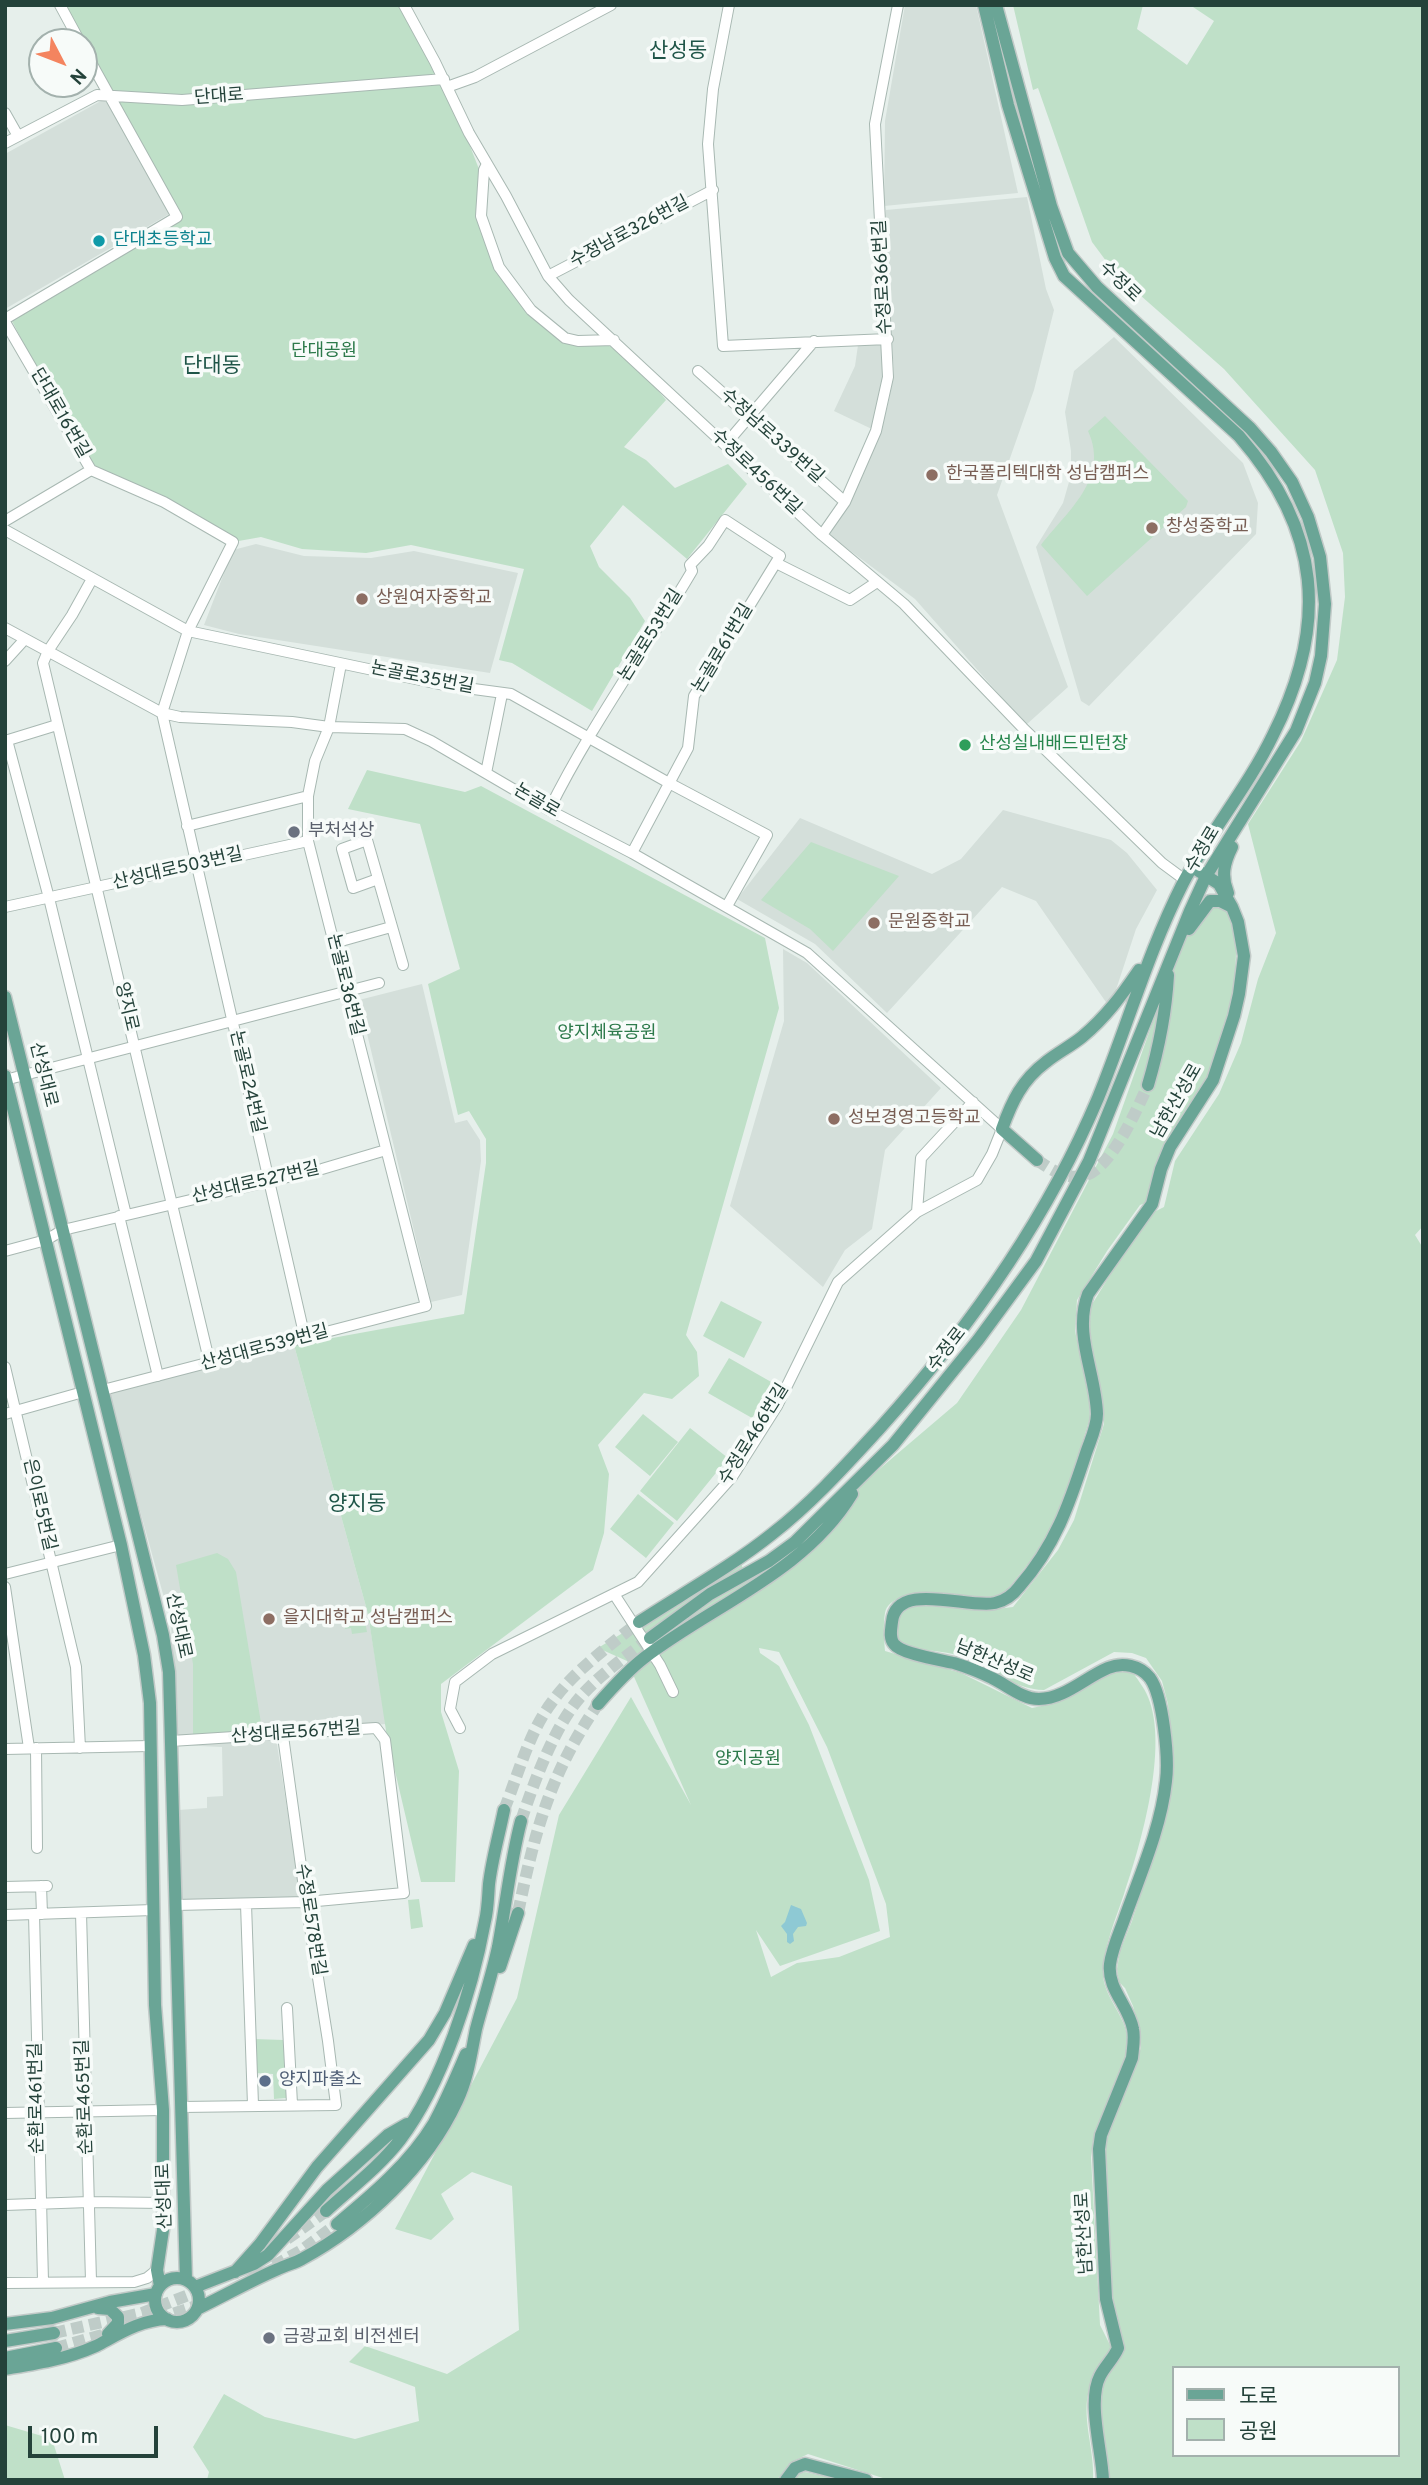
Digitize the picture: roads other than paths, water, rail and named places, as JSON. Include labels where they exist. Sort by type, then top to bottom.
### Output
[{"type":"main road","name":"수정로","points":[[639,1622],[770,1536],[811,1501],[917,1387],[964,1329],[1014,1258],[1058,1183],[1097,1098],[1151,954],[1185,880],[1273,736],[1294,687],[1308,627],[1309,587],[1304,549],[1281,493],[1261,461],[1239,436],[1064,276],[1057,262],[1008,106],[984,5]]},
{"type":"main road","name":"수정로","points":[[650,1638],[710,1594],[769,1561],[795,1542],[863,1477],[926,1406],[1036,1261],[1089,1161],[1204,882],[1297,731],[1315,684],[1325,630],[1325,604],[1320,557],[1308,517],[1271,452],[1245,423],[1097,288],[1068,253],[1049,199],[997,8]]},
{"type":"main road","points":[[1057,262],[1068,253]]},
{"type":"main road","points":[[1233,907],[1224,884],[1224,873],[1225,863],[1237,838],[1240,824]]},
{"type":"main road","points":[[1194,868],[1204,882]]},
{"type":"main road","points":[[1185,880],[1204,882]]},
{"type":"main road","name":"남한산성로","points":[[1103,2480],[1094,2406],[1100,2376],[1118,2348],[1106,2299],[1099,2142],[1132,2058],[1134,2044],[1131,2022],[1112,1984],[1109,1968],[1150,1844],[1166,1780],[1167,1754],[1156,1692],[1149,1677],[1142,1671],[1120,1665],[1109,1667],[1053,1697],[1031,1698],[967,1667],[901,1651],[892,1643],[892,1615],[908,1600],[986,1605],[1009,1597],[1052,1544],[1066,1515],[1097,1418],[1082,1324],[1088,1294],[1153,1204],[1161,1169],[1170,1147],[1213,1080],[1234,1016],[1243,971],[1242,936],[1233,907],[1219,884],[1204,882]]},
{"type":"main road","points":[[1177,945],[1209,901],[1220,901],[1233,907]]},
{"type":"main road","points":[[1037,1160],[1002,1129],[1011,1102],[1025,1081],[1045,1062],[1081,1038],[1108,1013],[1151,954]]},
{"type":"main road","points":[[1149,1085],[1167,1004],[1169,964]]},
{"type":"main road","name":"산성대로","points":[[5,997],[163,1635],[169,1672],[190,2283]]},
{"type":"main road","name":"산성대로","points":[[6,1079],[10,1116],[46,1240],[121,1545],[144,1655],[150,1703],[147,1911],[163,2110],[163,2230],[157,2270],[158,2290]]},
{"type":"main road","points":[[598,1704],[640,1661],[784,1566],[820,1536],[842,1512],[863,1477]]},
{"type":"main road","points":[[326,2211],[380,2162],[414,2120],[436,2075],[472,1977],[486,1919],[489,1883],[504,1810]]},
{"type":"main road","points":[[5,2369],[36,2364],[95,2346],[155,2319],[182,2321],[197,2309],[308,2255],[363,2216],[420,2162],[439,2137],[458,2099],[470,2066],[500,1935],[511,1858],[521,1821]]},
{"type":"main road","points":[[486,1992],[502,1964],[518,1913]]},
{"type":"main road","points":[[235,2272],[260,2244],[317,2166],[429,2040],[445,2013],[486,1919]]},
{"type":"main road","points":[[337,2224],[364,2202],[402,2164],[426,2134],[450,2090],[476,2032]]},
{"type":"main road","points":[[5,2324],[52,2318],[93,2308],[158,2290],[172,2278],[190,2283],[235,2272],[268,2255],[327,2190],[359,2160],[388,2135],[414,2120]]},
{"type":"main road","points":[[292,2229],[287,2242],[288,2251],[296,2257],[308,2255]]},
{"type":"main road","points":[[190,2283],[199,2298],[197,2309]]},
{"type":"main road","points":[[158,2290],[157,2308],[167,2319]]},
{"type":"main road","points":[[93,2308],[110,2309],[118,2317],[118,2323],[95,2346]]},
{"type":"main road","points":[[5,2341],[54,2333]]},
{"type":"main road","points":[[5,2358],[56,2348]]},
{"type":"main road","points":[[786,2480],[795,2468],[805,2464],[866,2480]]},
{"type":"street","points":[[60,5],[72,28]]},
{"type":"street","name":"수정로456번길","points":[[404,5],[548,276],[569,300],[822,535],[904,604],[1023,728],[1130,833],[1185,880]]},
{"type":"street","name":"단대로","points":[[5,143],[97,94],[182,100],[446,83],[475,76],[611,5]]},
{"type":"street","points":[[729,5],[713,89],[708,144],[723,346],[888,339]]},
{"type":"street","name":"수정로366번길","points":[[822,535],[845,502],[876,431],[888,377],[875,124],[898,5]]},
{"type":"street","points":[[5,320],[177,217],[98,76]]},
{"type":"street","points":[[5,113],[18,136]]},
{"type":"street","points":[[487,164],[484,170],[481,216],[499,267],[531,310],[565,338],[578,341],[614,341]]},
{"type":"street","name":"수정남로326번길","points":[[548,276],[713,190]]},
{"type":"street","name":"단대로16번길","points":[[5,320],[92,470]]},
{"type":"street","points":[[725,445],[814,341]]},
{"type":"street","name":"수정남로339번길","points":[[698,371],[845,502]]},
{"type":"street","points":[[5,521],[92,470],[164,502],[233,541],[188,631],[162,713]]},
{"type":"street","name":"논골로53번길","points":[[550,810],[588,738],[692,571],[690,565],[725,520],[778,560]]},
{"type":"street","name":"논골로35번길","points":[[5,530],[188,631],[341,664],[511,694],[588,738]]},
{"type":"street","points":[[778,560],[850,600],[877,582]]},
{"type":"street","name":"논골로61번길","points":[[632,853],[688,748],[694,696],[778,560]]},
{"type":"street","points":[[48,651],[92,579]]},
{"type":"street","name":"논골로","points":[[5,628],[162,713],[180,717],[292,722],[329,727],[405,729],[632,853],[807,953],[1002,1129]]},
{"type":"street","points":[[5,661],[26,639]]},
{"type":"street","name":"양지로","points":[[48,651],[43,663],[57,725],[210,1364]]},
{"type":"street","name":"논골로36번길","points":[[341,664],[329,727],[315,761],[308,796],[308,841],[426,1306]]},
{"type":"street","points":[[486,773],[502,694]]},
{"type":"street","name":"논골로24번길","points":[[162,713],[305,1338]]},
{"type":"street","points":[[57,725],[6,741],[29,818],[110,1149],[122,1216],[158,1376]]},
{"type":"street","points":[[588,738],[767,835],[727,906]]},
{"type":"street","points":[[187,826],[308,796]]},
{"type":"street","points":[[377,879],[353,888],[342,849],[367,840],[403,965]]},
{"type":"street","name":"산성대로503번길","points":[[5,907],[308,841]]},
{"type":"street","points":[[334,943],[391,928]]},
{"type":"street","points":[[6,1079],[379,983]]},
{"type":"street","points":[[917,1212],[921,1158],[973,1102]]},
{"type":"street","name":"수정로466번길","points":[[460,1728],[450,1709],[455,1682],[492,1654],[638,1582],[732,1477],[777,1406],[838,1282],[917,1212],[977,1180],[1002,1129]]},
{"type":"street","name":"산성대로527번길","points":[[5,1251],[46,1240],[63,1230],[322,1169],[386,1150]]},
{"type":"street","name":"산성대로539번길","points":[[103,1390],[426,1306]]},
{"type":"street","name":"은이로5번길","points":[[5,1367],[76,1667],[80,1748]]},
{"type":"street","points":[[5,1414],[83,1392]]},
{"type":"street","points":[[5,1574],[121,1545]]},
{"type":"street","points":[[5,1587],[33,1748],[37,1849]]},
{"type":"street","points":[[614,1594],[652,1653],[673,1692]]},
{"type":"street","name":"산성대로567번길","points":[[171,1741],[376,1728],[385,1740],[404,1893],[306,1902]]},
{"type":"street","name":"수정로578번길","points":[[283,1736],[335,2105],[292,2104]]},
{"type":"street","points":[[5,1749],[150,1746]]},
{"type":"street","name":"순환로461번길","points":[[5,1887],[44,1886],[38,1914],[38,2113],[43,2281]]},
{"type":"street","points":[[176,1905],[306,1902]]},
{"type":"street","points":[[246,1904],[253,2105]]},
{"type":"street","points":[[5,1914],[147,1911]]},
{"type":"street","name":"순환로465번길","points":[[81,1913],[92,2281]]},
{"type":"street","points":[[182,2107],[292,2104],[288,2008]]},
{"type":"street","points":[[5,2113],[163,2110]]},
{"type":"street","points":[[5,2205],[163,2203]]},
{"type":"street","points":[[5,2283],[134,2281],[147,2278],[157,2270]]},
{"type":"water","points":[[791,1905],[801,1909],[807,1923],[806,1926],[798,1927],[793,1934],[794,1941],[790,1944],[781,1926]]},
{"type":"tunnel","points":[[1037,1160],[1064,1175],[1077,1177],[1093,1171],[1103,1163],[1122,1137],[1148,1085]]},
{"type":"tunnel","points":[[504,1810],[530,1740],[552,1702],[582,1669],[639,1622]]},
{"type":"tunnel","points":[[521,1821],[546,1754],[573,1706],[599,1678],[650,1638]]},
{"type":"tunnel","points":[[518,1913],[546,1804],[568,1755],[598,1704]]},
{"type":"tunnel","points":[[287,2239],[326,2211]]},
{"type":"tunnel","points":[[274,2266],[302,2250],[337,2224]]},
{"type":"tunnel","points":[[54,2333],[142,2313],[209,2287]]},
{"type":"tunnel","points":[[157,2319],[206,2303]]},
{"type":"tunnel","points":[[56,2348],[116,2331]]},
{"type":"place","name":"단대초등학교","points":[[99,241]]},
{"type":"place","name":"한국폴리텍대학 성남캠퍼스","points":[[932,475]]},
{"type":"place","name":"창성중학교","points":[[1152,528]]},
{"type":"place","name":"상원여자중학교","points":[[362,599]]},
{"type":"place","name":"산성실내배드민턴장","points":[[965,745]]},
{"type":"place","name":"부처석상","points":[[294,832]]},
{"type":"place","name":"문원중학교","points":[[874,923]]},
{"type":"place","name":"성보경영고등학교","points":[[834,1119]]},
{"type":"place","name":"을지대학교 성남캠퍼스","points":[[269,1619]]},
{"type":"place","name":"양지파출소","points":[[265,2081]]},
{"type":"place","name":"금광교회 비전센터","points":[[269,2338]]},
{"type":"district","name":"산성동","points":[[678,53]]},
{"type":"district","name":"단대동","points":[[212,368]]},
{"type":"district","name":"양지동","points":[[357,1506]]},
{"type":"park label","name":"단대공원","points":[[324,352]]},
{"type":"park label","name":"양지체육공원","points":[[607,1034]]},
{"type":"park label","name":"양지공원","points":[[748,1760]]}]
